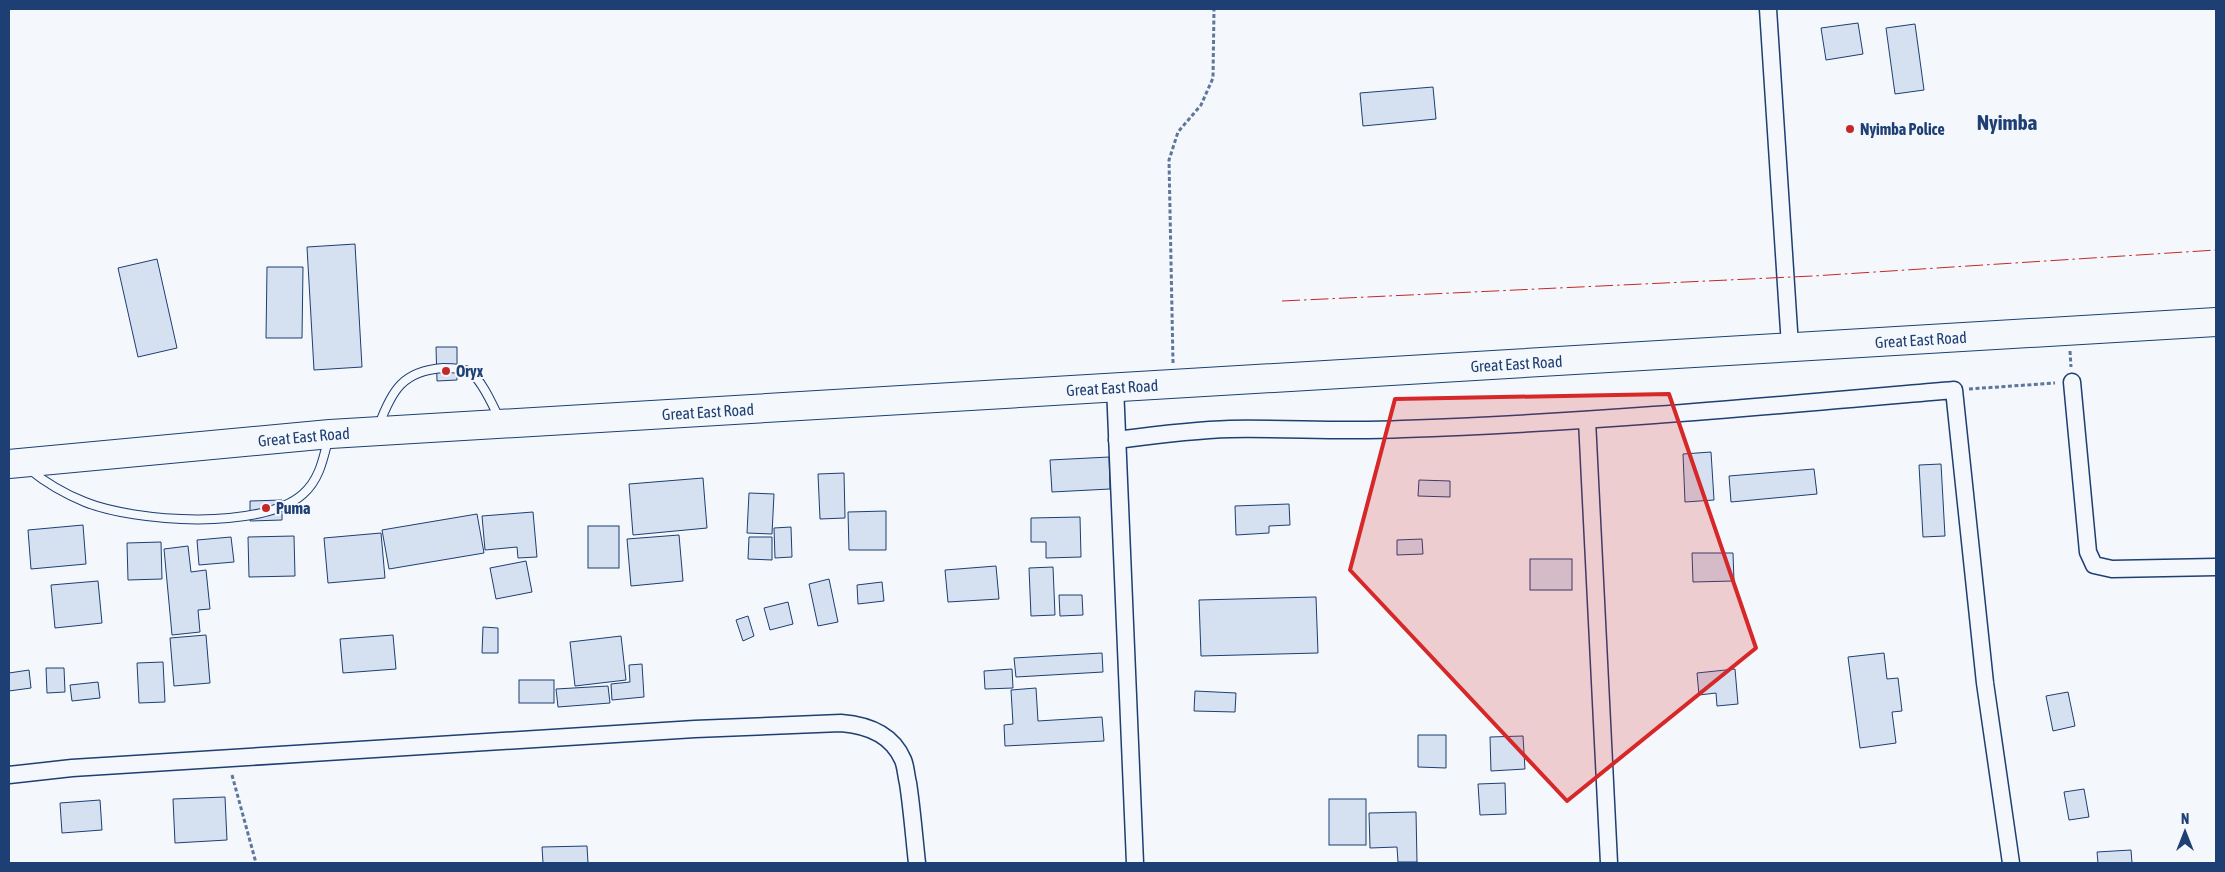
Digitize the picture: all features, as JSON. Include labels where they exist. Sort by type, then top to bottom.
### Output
[{"type":"highway","name":"Great East Road","points":[[15,464],[376,431],[2216,322]]},
{"type":"street","points":[[1768,9],[1790,346]]},
{"type":"street","points":[[2072,382],[2088,552],[2094,565],[2112,569],[2216,567]]},
{"type":"street","points":[[1115,386],[1135,863]]},
{"type":"street","points":[[1117,440],[1188,431],[1231,429],[1401,430],[1587,420],[1705,412],[1954,390],[1985,683],[2010,863]]},
{"type":"street","points":[[1587,420],[1609,863]]},
{"type":"street","points":[[9,775],[72,768],[228,760],[695,729],[840,723],[860,724],[891,742],[904,761],[911,802],[917,863]]},
{"type":"lane","points":[[376,431],[389,398],[405,379],[429,370],[444,368],[454,368],[470,372],[485,391],[502,424]]},
{"type":"lane","points":[[15,464],[86,503],[157,517],[220,519],[250,516],[282,508],[303,494],[316,480],[330,434]]},
{"type":"path","points":[[1174,383],[1169,160],[1178,132],[1201,105],[1213,78],[1214,9]]},
{"type":"path","points":[[1954,390],[2072,382],[2069,330]]},
{"type":"path","points":[[228,760],[256,863]]},
{"type":"highlighted area","points":[[1669,394],[1756,648],[1567,801],[1350,570],[1395,399]]},
{"type":"building","points":[[1858,23],[1863,54],[1826,60],[1821,28]]},
{"type":"building","points":[[1915,24],[1924,90],[1895,94],[1886,28]]},
{"type":"building","points":[[1433,87],[1436,119],[1363,126],[1360,93]]},
{"type":"building","points":[[355,244],[362,367],[314,370],[307,247]]},
{"type":"building","points":[[157,259],[177,348],[138,357],[118,268]]},
{"type":"building","points":[[267,267],[303,267],[302,338],[266,338]]},
{"type":"building","points":[[436,347],[457,347],[457,380],[437,381]]},
{"type":"building","points":[[1711,452],[1714,500],[1685,502],[1683,454]]},
{"type":"building","points":[[1109,457],[1110,489],[1052,492],[1050,460]]},
{"type":"building","points":[[1941,464],[1945,536],[1923,537],[1919,465]]},
{"type":"building","points":[[1814,469],[1817,494],[1731,502],[1729,476]]},
{"type":"building","points":[[844,473],[845,518],[820,519],[818,474]]},
{"type":"building","points":[[703,478],[707,528],[633,535],[629,484]]},
{"type":"building","points":[[1419,480],[1450,481],[1450,497],[1418,496]]},
{"type":"building","points":[[749,493],[774,494],[772,534],[747,533]]},
{"type":"building","points":[[282,500],[282,520],[250,521],[250,501]]},
{"type":"building","points":[[1289,504],[1290,525],[1269,526],[1269,533],[1236,535],[1235,506]]},
{"type":"building","points":[[886,511],[886,550],[849,550],[848,512]]},
{"type":"building","points":[[533,512],[537,557],[518,558],[517,547],[485,550],[482,516]]},
{"type":"building","points":[[477,514],[484,553],[389,569],[382,530]]},
{"type":"building","points":[[1080,517],[1081,557],[1046,558],[1046,542],[1031,542],[1031,518]]},
{"type":"building","points":[[83,525],[86,564],[31,569],[28,530]]},
{"type":"building","points":[[588,526],[619,526],[619,568],[588,568]]},
{"type":"building","points":[[791,527],[792,557],[775,558],[774,528]]},
{"type":"building","points":[[381,533],[385,578],[328,583],[324,538]]},
{"type":"building","points":[[679,535],[683,581],[631,586],[627,539]]},
{"type":"building","points":[[294,536],[295,576],[249,577],[248,537]]},
{"type":"building","points":[[231,537],[234,562],[199,565],[197,540]]},
{"type":"building","points":[[749,537],[772,537],[772,560],[748,559]]},
{"type":"building","points":[[1422,539],[1423,554],[1397,555],[1397,540]]},
{"type":"building","points":[[161,542],[162,579],[128,580],[127,543]]},
{"type":"building","points":[[188,546],[191,572],[206,570],[210,609],[198,610],[200,632],[172,635],[164,549]]},
{"type":"building","points":[[1692,553],[1733,553],[1734,581],[1693,582]]},
{"type":"building","points":[[1530,559],[1572,559],[1572,590],[1530,590]]},
{"type":"building","points":[[526,561],[532,592],[496,599],[490,568]]},
{"type":"building","points":[[996,566],[999,599],[948,602],[945,570]]},
{"type":"building","points":[[1053,567],[1055,615],[1031,616],[1029,568]]},
{"type":"building","points":[[829,579],[838,622],[818,626],[809,584]]},
{"type":"building","points":[[98,581],[102,623],[55,628],[51,585]]},
{"type":"building","points":[[882,582],[884,601],[858,604],[857,585]]},
{"type":"building","points":[[1059,595],[1082,595],[1083,615],[1060,616]]},
{"type":"building","points":[[1316,597],[1318,653],[1201,656],[1199,600]]},
{"type":"building","points":[[788,602],[793,624],[770,630],[764,608]]},
{"type":"building","points":[[748,616],[754,636],[743,641],[736,620]]},
{"type":"building","points":[[483,627],[498,628],[498,653],[482,653]]},
{"type":"building","points":[[206,635],[210,683],[174,686],[170,638]]},
{"type":"building","points":[[393,635],[396,669],[343,673],[340,639]]},
{"type":"building","points":[[621,636],[626,680],[575,686],[570,642]]},
{"type":"building","points":[[1102,653],[1103,672],[1016,677],[1014,658]]},
{"type":"building","points":[[1884,653],[1887,679],[1898,678],[1902,711],[1892,712],[1896,743],[1860,748],[1848,657]]},
{"type":"building","points":[[163,662],[165,702],[139,703],[137,663]]},
{"type":"building","points":[[642,664],[644,697],[612,700],[611,684],[630,682],[629,665]]},
{"type":"building","points":[[46,668],[64,668],[65,692],[47,693]]},
{"type":"building","points":[[1012,669],[1013,688],[985,689],[984,671]]},
{"type":"building","points":[[1735,669],[1738,704],[1717,706],[1716,693],[1699,695],[1697,673]]},
{"type":"building","points":[[29,670],[31,688],[9,691],[9,673]]},
{"type":"building","points":[[519,680],[554,680],[554,703],[519,703]]},
{"type":"building","points":[[98,682],[100,698],[72,701],[70,685]]},
{"type":"building","points":[[608,686],[610,703],[558,707],[556,689]]},
{"type":"building","points":[[1036,688],[1038,721],[1102,717],[1104,741],[1005,746],[1004,725],[1013,724],[1011,690]]},
{"type":"building","points":[[1195,691],[1236,693],[1235,712],[1194,711]]},
{"type":"building","points":[[2068,692],[2075,726],[2053,731],[2046,696]]},
{"type":"building","points":[[1418,735],[1446,735],[1446,768],[1418,767]]},
{"type":"building","points":[[1523,736],[1525,769],[1491,771],[1490,737]]},
{"type":"building","points":[[1505,783],[1506,814],[1480,815],[1478,784]]},
{"type":"building","points":[[2084,789],[2089,817],[2069,820],[2064,792]]},
{"type":"building","points":[[225,797],[227,840],[175,843],[173,799]]},
{"type":"building","points":[[1329,799],[1366,799],[1366,845],[1329,845]]},
{"type":"building","points":[[100,800],[102,830],[62,833],[60,803]]},
{"type":"building","points":[[1416,812],[1417,862],[1398,862],[1397,847],[1370,848],[1369,813]]},
{"type":"building","points":[[587,846],[588,863],[543,863],[542,847]]},
{"type":"building","points":[[2131,850],[2132,863],[2098,863],[2097,852]]},
{"type":"power","points":[[1282,301],[1813,276],[2216,250]]},
{"type":"place","name":"Nyimba Police","points":[[1850,129]]},
{"type":"place","name":"Oryx","points":[[446,371]]},
{"type":"place","name":"Puma","points":[[266,508]]},
{"type":"district","name":"Nyimba","points":[[2007,122]]}]
